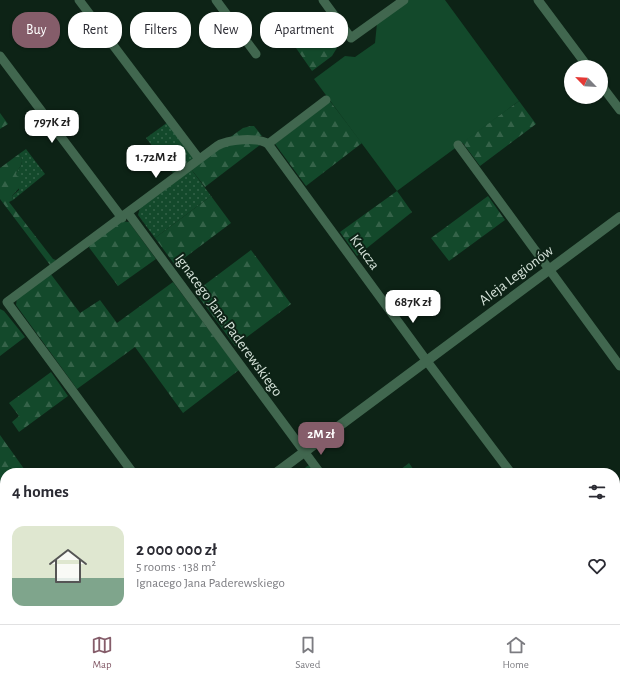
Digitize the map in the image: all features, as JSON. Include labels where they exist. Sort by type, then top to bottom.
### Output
[{"type":"street","points":[[79,0],[199,159]]},
{"type":"street","points":[[216,0],[256,54]]},
{"type":"street","points":[[323,0],[351,38],[404,0]]},
{"type":"street","points":[[538,0],[583,60]]},
{"type":"street","name":"Ignacego Jana Paderewskiego","points":[[0,56],[125,215],[316,468]]},
{"type":"street","points":[[608,94],[620,110]]},
{"type":"street","points":[[129,468],[3,301],[125,215],[217,146],[224,143],[242,140],[261,140],[268,144],[326,100]]},
{"type":"street","name":"Krucza","points":[[268,144],[426,360],[507,468]]},
{"type":"street","points":[[458,145],[548,270],[620,366]]},
{"type":"street","name":"Aleja Legionów","points":[[283,468],[620,217]]},
{"type":"green space","points":[[409,0],[445,0],[519,101],[397,191],[314,79],[345,56],[355,57],[375,43],[377,23]]},
{"type":"green space","points":[[296,48],[337,48],[332,56],[312,71]]},
{"type":"green space","points":[[330,101],[362,143],[306,186],[275,144]]},
{"type":"green space","points":[[519,101],[536,124],[480,166],[462,142]]},
{"type":"green space","points":[[0,113],[8,124],[0,129]]},
{"type":"green space","points":[[168,122],[195,157],[173,173],[146,138]]},
{"type":"green space","points":[[254,126],[262,136],[229,138],[243,128]]},
{"type":"green space","points":[[248,142],[260,145],[205,187],[191,169],[223,145]]},
{"type":"green space","points":[[26,149],[45,174],[13,200],[12,196],[19,190],[16,174],[22,160],[19,154]]},
{"type":"green space","points":[[19,154],[22,162],[16,174],[21,178],[21,186],[12,196],[13,200],[9,202],[53,259],[56,260],[50,265],[0,199],[0,168]]},
{"type":"green space","points":[[191,169],[211,196],[155,238],[138,215],[140,207]]},
{"type":"green space","points":[[397,191],[412,212],[357,256],[340,232]]},
{"type":"green space","points":[[211,196],[231,223],[175,265],[155,238]]},
{"type":"green space","points":[[488,196],[505,220],[449,261],[431,238]]},
{"type":"green space","points":[[121,221],[129,222],[156,259],[118,286],[88,246]]},
{"type":"green space","points":[[251,250],[291,304],[235,346],[195,292]]},
{"type":"green space","points":[[50,273],[80,313],[100,300],[117,323],[173,282],[239,370],[183,413],[135,347],[77,389],[16,305],[17,298]]},
{"type":"green space","points":[[0,309],[4,311],[25,337],[0,356]]},
{"type":"green space","points":[[51,372],[68,396],[19,432],[12,422],[19,416],[9,403]]},
{"type":"green space","points":[[0,435],[23,468],[0,468]]},
{"type":"green space","points":[[409,463],[412,468],[402,468]]}]
